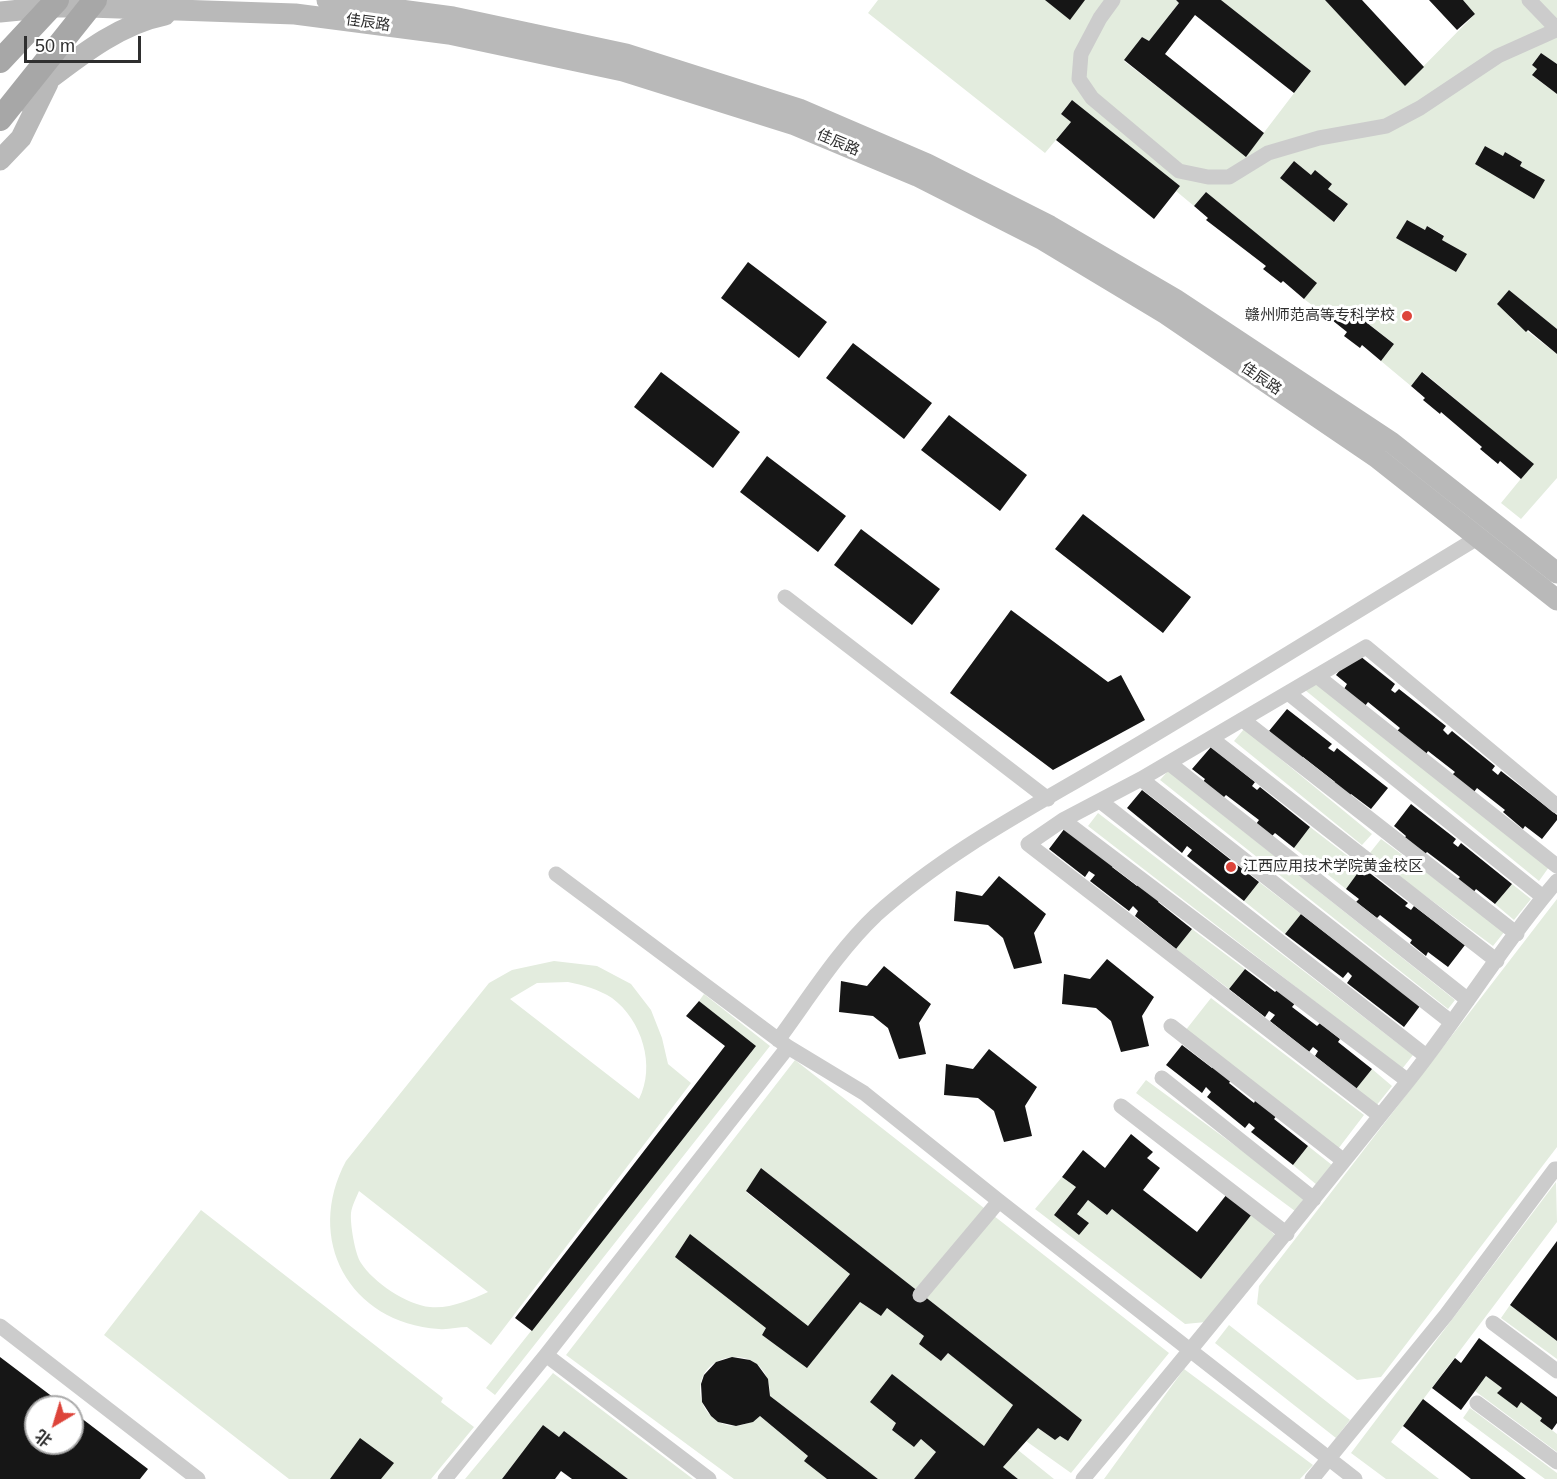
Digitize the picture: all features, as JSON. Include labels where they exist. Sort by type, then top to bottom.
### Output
[{"type":"main road","name":"佳辰路","points":[[327,0],[453,17],[626,54],[799,109],[927,164],[1050,226],[1174,299],[1391,442],[1557,573]]},
{"type":"main road","name":"佳辰路","points":[[0,12],[54,4],[92,3],[295,14],[449,34],[623,71],[795,125],[938,187],[1043,240],[1157,308],[1376,457],[1557,600]]},
{"type":"main road","points":[[4,115],[92,3]]},
{"type":"main road","points":[[0,62],[54,4]]},
{"type":"main road","points":[[4,115],[87,52],[119,32],[149,18],[188,10]]},
{"type":"main road","points":[[0,160],[21,138],[50,80]]},
{"type":"street","points":[[1113,0],[1100,18],[1081,54],[1079,79],[1092,98],[1179,171],[1208,177],[1229,177],[1268,153],[1319,138],[1386,126],[1420,108],[1498,56],[1557,30],[1528,0]]},
{"type":"street","points":[[445,1479],[546,1355],[783,1043],[838,958],[875,917],[905,891],[957,853],[1479,537]]},
{"type":"street","points":[[785,597],[1048,799]]},
{"type":"street","points":[[1379,1115],[1028,844],[1063,820],[1212,739],[1366,647],[1557,806]]},
{"type":"street","points":[[1317,676],[1557,866]]},
{"type":"street","points":[[1288,693],[1543,897]]},
{"type":"street","points":[[1243,720],[1516,934]]},
{"type":"street","points":[[1212,739],[1497,961]]},
{"type":"street","points":[[1169,763],[1468,1000]]},
{"type":"street","points":[[1141,779],[1451,1022]]},
{"type":"street","points":[[1100,801],[1426,1056]]},
{"type":"street","points":[[1063,820],[1408,1081]]},
{"type":"street","points":[[556,873],[783,1043],[864,1093],[1355,1479]]},
{"type":"street","points":[[1083,1479],[1287,1234],[1408,1081],[1557,881]]},
{"type":"street","points":[[1171,1026],[1344,1161]]},
{"type":"street","points":[[1162,1078],[1314,1199]]},
{"type":"street","points":[[1121,1106],[1287,1234]]},
{"type":"street","points":[[1312,1479],[1446,1315],[1557,1169]]},
{"type":"street","points":[[920,1295],[999,1201]]},
{"type":"street","points":[[1492,1323],[1557,1371]]},
{"type":"street","points":[[0,1326],[198,1479]]},
{"type":"street","points":[[546,1355],[709,1479]]},
{"type":"street","points":[[1477,1403],[1557,1462]]},
{"type":"shaded area","name":"赣州师范高等专科学校","points":[[878,0],[1176,0],[1179,3],[1149,41],[1142,37],[1124,61],[1246,156],[1311,71],[1221,0],[1325,0],[1405,85],[1475,14],[1463,0],[1557,0],[1557,64],[1541,53],[1532,65],[1537,69],[1533,76],[1557,94],[1557,329],[1509,290],[1512,316],[1510,318],[1557,354],[1557,478],[1521,519],[1501,503],[1533,464],[1423,372],[1411,386],[1381,361],[1394,344],[1345,305],[1332,320],[1304,299],[1316,283],[1206,192],[1194,206],[1176,191],[1180,186],[1072,100],[1061,114],[1071,122],[1045,153],[868,13]],"holes":[[[1485,146],[1503,156],[1505,152],[1522,162],[1520,166],[1534,198],[1475,164]],[[1294,161],[1311,175],[1315,170],[1332,184],[1328,189],[1348,204],[1335,222],[1280,178]],[[1407,220],[1425,230],[1427,226],[1444,235],[1442,240],[1466,254],[1456,272],[1397,238]]]},
{"type":"shaded area","points":[[1317,683],[1549,867],[1539,881],[1305,690]]},
{"type":"shaded area","points":[[1244,729],[1372,834],[1362,845],[1234,741]]},
{"type":"shaded area","points":[[1168,771],[1455,1000],[1448,1009],[1160,780]]},
{"type":"shaded area","points":[[1098,813],[1413,1055],[1402,1069],[1088,826]]},
{"type":"shaded area","points":[[1310,827],[1362,867],[1346,889],[1294,848]]},
{"type":"shaded area","points":[[1381,839],[1505,931],[1493,946],[1369,854]]},
{"type":"shaded area","points":[[1259,882],[1301,914],[1285,934],[1244,901]]},
{"type":"shaded area","points":[[1512,884],[1531,899],[1514,920],[1495,904]]},
{"type":"shaded area","points":[[1557,899],[1557,1147],[1381,1377],[1357,1380],[1257,1304],[1259,1286]]},
{"type":"shaded area","points":[[1192,929],[1245,969],[1229,989],[1176,949]]},
{"type":"shaded area","points":[[554,961],[597,966],[631,984],[651,1010],[662,1038],[668,1064],[691,1083],[491,1345],[467,1327],[439,1329],[407,1323],[381,1311],[359,1294],[343,1272],[333,1247],[330,1219],[334,1190],[346,1161],[489,983],[512,970]],"holes":[[[568,982],[607,995],[631,1018],[643,1044],[646,1058],[644,1086],[639,1099],[510,999],[537,983]],[[359,1191],[488,1292],[452,1305],[430,1307],[411,1302],[382,1285],[361,1263],[355,1246],[351,1213]]]},
{"type":"shaded area","points":[[704,994],[770,1046],[495,1395],[486,1388],[755,1047],[699,1001]]},
{"type":"shaded area","points":[[1211,998],[1364,1115],[1338,1149],[1185,1031]]},
{"type":"shaded area","points":[[795,1060],[1169,1353],[1071,1473],[1026,1441],[1038,1428],[1055,1440],[1060,1436],[1068,1441],[1082,1420],[761,1168],[746,1192],[850,1274],[808,1326],[766,1328],[762,1335],[807,1367],[860,1302],[881,1316],[887,1308],[924,1336],[919,1344],[941,1361],[948,1353],[1013,1405],[984,1446],[896,1423],[892,1430],[914,1447],[921,1439],[936,1452],[914,1479],[878,1479],[770,1396],[767,1378],[758,1365],[746,1359],[732,1357],[719,1361],[708,1369],[701,1382],[701,1398],[708,1413],[721,1423],[731,1426],[746,1424],[760,1416],[808,1456],[827,1479],[734,1479],[566,1355]]},
{"type":"shaded area","points":[[1372,1069],[1392,1086],[1376,1106],[1356,1089]]},
{"type":"shaded area","points":[[1146,1080],[1305,1197],[1295,1211],[1136,1093]]},
{"type":"shaded area","points":[[1308,1146],[1332,1165],[1317,1185],[1293,1165]]},
{"type":"shaded area","points":[[1062,1177],[1076,1187],[1054,1215],[1089,1223],[1077,1214],[1088,1200],[1107,1215],[1112,1209],[1201,1279],[1252,1214],[1276,1236],[1206,1322],[1185,1324],[1035,1209]]},
{"type":"shaded area","points":[[1556,1182],[1557,1222],[1391,1442],[1439,1479],[1386,1479],[1351,1453]]},
{"type":"shaded area","points":[[201,1210],[443,1398],[441,1402],[474,1427],[431,1479],[289,1479],[104,1335]]},
{"type":"shaded area","points":[[1510,1305],[1557,1341],[1557,1359],[1501,1318]]},
{"type":"shaded area","points":[[1229,1325],[1350,1420],[1336,1438],[1215,1343]]},
{"type":"shaded area","points":[[1184,1369],[1313,1465],[1300,1479],[1104,1479]]},
{"type":"shaded area","points":[[553,1373],[693,1479],[628,1479],[564,1431],[559,1437],[543,1425],[502,1479],[465,1479]]},
{"type":"shaded area","points":[[1486,1376],[1502,1388],[1498,1393],[1521,1402],[1542,1418],[1540,1421],[1557,1434],[1557,1452],[1475,1391]]},
{"type":"shaded area","points":[[1470,1408],[1557,1473],[1557,1479],[1545,1479],[1463,1418]]},
{"type":"shaded area","points":[[1018,1450],[1054,1479],[1018,1479],[1003,1467]]},
{"type":"building","points":[[1045,0],[1085,0],[1070,20]]},
{"type":"building","points":[[1176,0],[1221,0],[1311,71],[1294,93],[1195,15],[1165,54],[1264,133],[1246,157],[1124,60],[1142,37],[1149,41],[1179,3]]},
{"type":"building","points":[[1325,0],[1362,0],[1424,67],[1405,86]]},
{"type":"building","points":[[1429,0],[1463,0],[1475,14],[1457,30]]},
{"type":"building","points":[[1541,53],[1557,64],[1557,94],[1532,75],[1537,69],[1532,65]]},
{"type":"building","points":[[1072,100],[1180,186],[1154,219],[1056,140],[1071,122],[1061,114]]},
{"type":"building","points":[[1485,146],[1503,156],[1505,152],[1522,162],[1520,166],[1545,180],[1534,199],[1475,164]]},
{"type":"building","points":[[1294,161],[1311,175],[1315,170],[1332,184],[1328,189],[1348,204],[1334,222],[1280,178]]},
{"type":"building","points":[[1206,192],[1317,283],[1304,299],[1283,281],[1281,283],[1263,269],[1266,266],[1206,220],[1208,218],[1194,206]]},
{"type":"building","points":[[1407,220],[1425,230],[1427,226],[1444,236],[1442,240],[1467,254],[1456,272],[1396,238]]},
{"type":"building","points":[[748,262],[827,322],[799,358],[721,298]]},
{"type":"building","points":[[1509,290],[1557,329],[1557,354],[1528,330],[1526,332],[1497,304]]},
{"type":"building","points":[[1344,305],[1394,344],[1381,361],[1362,345],[1360,348],[1344,336],[1347,332],[1332,320]]},
{"type":"building","points":[[853,343],[932,403],[904,439],[826,378]]},
{"type":"building","points":[[661,372],[740,432],[713,468],[634,407]]},
{"type":"building","points":[[1422,372],[1534,464],[1521,479],[1500,461],[1498,464],[1441,412],[1440,414],[1423,400],[1425,398],[1411,386]]},
{"type":"building","points":[[949,415],[1027,475],[1000,511],[921,450]]},
{"type":"building","points":[[767,456],[846,516],[818,552],[740,492]]},
{"type":"building","points":[[1083,514],[1191,597],[1163,633],[1055,549]]},
{"type":"building","points":[[861,529],[940,589],[912,625],[834,565]]},
{"type":"building","points":[[1011,610],[1108,682],[1121,675],[1145,720],[1053,770],[950,693]]},
{"type":"building","points":[[1355,652],[1395,684],[1391,690],[1395,693],[1399,689],[1446,726],[1443,730],[1448,735],[1452,731],[1495,766],[1492,770],[1498,775],[1501,771],[1557,815],[1557,820],[1542,839],[1525,826],[1523,829],[1503,812],[1505,810],[1477,788],[1474,792],[1452,775],[1455,772],[1428,751],[1426,754],[1397,731],[1400,728],[1368,702],[1365,706],[1344,689],[1347,684],[1336,675]]},
{"type":"building","points":[[1287,709],[1332,744],[1328,748],[1334,752],[1337,748],[1388,788],[1371,809],[1351,794],[1348,798],[1333,785],[1335,782],[1303,757],[1300,760],[1269,731]]},
{"type":"building","points":[[1211,747],[1255,782],[1252,786],[1257,790],[1260,787],[1310,827],[1294,848],[1275,833],[1272,836],[1256,824],[1259,820],[1226,795],[1223,798],[1203,782],[1205,779],[1192,769]]},
{"type":"building","points":[[1142,790],[1259,882],[1244,901],[1187,856],[1192,850],[1187,846],[1182,853],[1127,808]]},
{"type":"building","points":[[1411,804],[1456,839],[1453,843],[1458,847],[1461,843],[1512,884],[1495,904],[1476,889],[1473,893],[1457,880],[1460,877],[1427,852],[1424,855],[1404,839],[1406,836],[1394,826]]},
{"type":"building","points":[[1065,828],[1116,862],[1112,867],[1137,886],[1140,883],[1160,899],[1158,902],[1192,929],[1176,949],[1135,916],[1138,911],[1133,906],[1129,911],[1090,881],[1095,875],[1089,871],[1085,877],[1049,849]]},
{"type":"building","points":[[1362,867],[1408,903],[1405,906],[1411,910],[1414,906],[1465,945],[1448,967],[1428,952],[1426,956],[1410,943],[1412,940],[1380,915],[1377,918],[1356,902],[1359,899],[1346,889]]},
{"type":"building","points":[[999,876],[1046,914],[1034,933],[1042,963],[1014,969],[1003,938],[988,925],[954,921],[956,891],[982,896]]},
{"type":"building","points":[[1301,914],[1420,1006],[1404,1027],[1347,983],[1352,976],[1348,972],[1343,978],[1285,934]]},
{"type":"building","points":[[1107,959],[1154,997],[1142,1016],[1149,1046],[1121,1052],[1111,1021],[1096,1008],[1062,1004],[1064,974],[1090,979]]},
{"type":"building","points":[[884,966],[931,1004],[919,1023],[926,1054],[899,1059],[888,1028],[873,1016],[839,1012],[841,981],[867,986]]},
{"type":"building","points":[[1245,969],[1275,992],[1278,989],[1296,1002],[1292,1007],[1317,1026],[1320,1023],[1340,1039],[1338,1042],[1372,1069],[1356,1089],[1315,1056],[1318,1051],[1313,1047],[1309,1052],[1270,1021],[1275,1015],[1269,1011],[1265,1017],[1229,989]]},
{"type":"building","points":[[699,1001],[756,1046],[532,1331],[515,1318],[725,1046],[686,1016]]},
{"type":"building","points":[[1182,1045],[1212,1068],[1215,1065],[1232,1079],[1229,1083],[1254,1103],[1256,1099],[1277,1115],[1274,1119],[1308,1146],[1293,1165],[1251,1132],[1255,1128],[1249,1123],[1245,1128],[1207,1097],[1211,1092],[1206,1087],[1202,1093],[1166,1065]]},
{"type":"building","points":[[989,1049],[1037,1087],[1025,1106],[1032,1136],[1004,1142],[994,1111],[978,1098],[944,1095],[946,1064],[973,1069]]},
{"type":"building","points":[[1131,1134],[1153,1152],[1147,1158],[1160,1168],[1143,1190],[1197,1232],[1227,1194],[1252,1214],[1201,1279],[1112,1209],[1107,1215],[1088,1200],[1077,1214],[1089,1223],[1079,1235],[1054,1215],[1076,1187],[1062,1177],[1083,1150],[1105,1168]]},
{"type":"building","points":[[761,1168],[1082,1420],[1068,1441],[1060,1436],[1055,1440],[1038,1428],[1003,1467],[1018,1479],[914,1479],[936,1452],[921,1439],[914,1447],[892,1430],[896,1423],[870,1402],[892,1374],[984,1446],[1013,1405],[948,1353],[941,1361],[919,1344],[924,1336],[887,1308],[881,1316],[860,1302],[807,1368],[762,1335],[766,1328],[675,1257],[690,1234],[808,1326],[850,1274],[746,1191]]},
{"type":"building","points":[[1557,1241],[1557,1341],[1510,1305]]},
{"type":"building","points":[[1479,1338],[1557,1397],[1557,1423],[1552,1430],[1540,1421],[1542,1418],[1521,1402],[1517,1408],[1497,1393],[1502,1388],[1486,1376],[1461,1410],[1432,1388],[1455,1358],[1461,1363]]},
{"type":"building","points":[[0,1357],[50,1395],[24,1395],[24,1455],[84,1455],[84,1420],[148,1469],[140,1479],[0,1479]]},
{"type":"building","points":[[732,1357],[750,1360],[757,1364],[768,1379],[770,1396],[878,1479],[827,1479],[804,1461],[808,1456],[760,1416],[753,1422],[736,1426],[718,1422],[702,1402],[701,1384],[704,1375],[716,1362]]},
{"type":"building","points":[[1423,1399],[1526,1479],[1471,1479],[1403,1426]]},
{"type":"building","points":[[543,1425],[559,1437],[564,1431],[628,1479],[572,1479],[561,1471],[555,1479],[502,1479]]},
{"type":"building","points":[[360,1438],[394,1463],[381,1479],[330,1479]]},
{"type":"place","name":"赣州师范高等专科学校","points":[[1407,316]]},
{"type":"place","name":"江西应用技术学院黄金校区","points":[[1231,867]]}]
